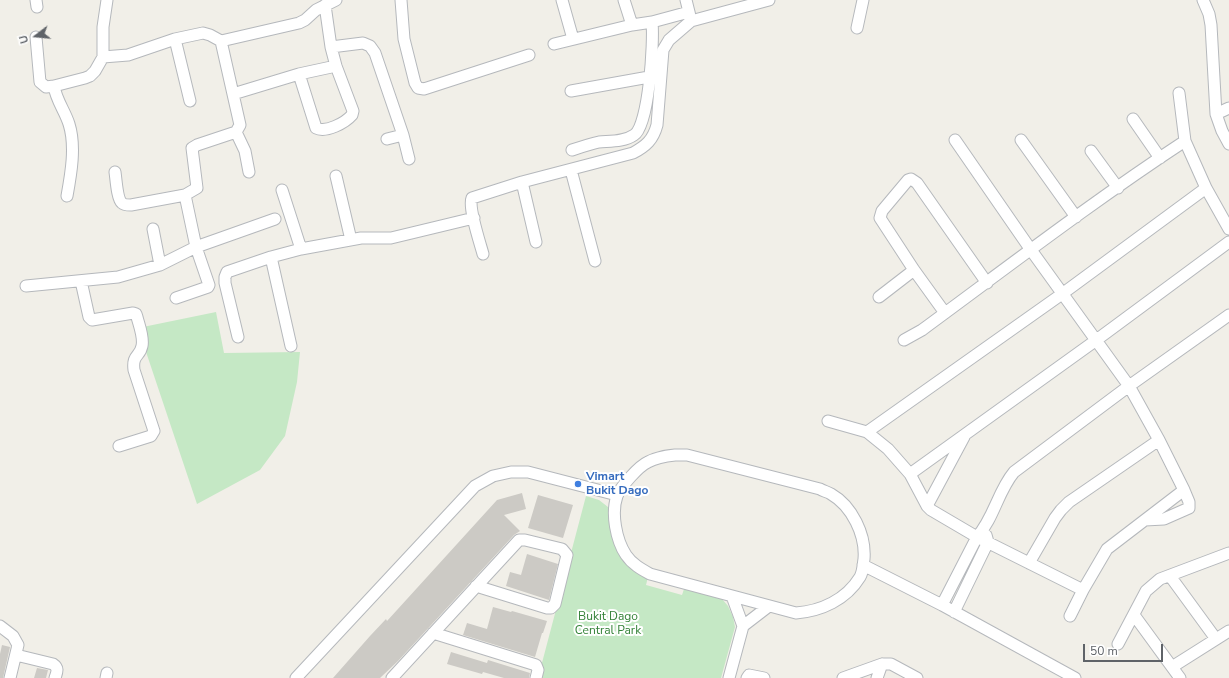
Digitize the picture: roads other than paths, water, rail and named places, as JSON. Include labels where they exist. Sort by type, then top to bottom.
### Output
[{"type":"street","points":[[36,37],[40,82],[46,87],[90,76],[95,71],[103,57],[103,27],[107,0]]},
{"type":"street","points":[[103,57],[128,54],[174,39],[203,33],[221,41],[299,24],[316,10],[336,0]]},
{"type":"street","points":[[401,0],[404,39],[415,83],[418,88],[424,89],[529,55]]},
{"type":"street","points":[[562,0],[573,39]]},
{"type":"street","points":[[624,0],[632,25]]},
{"type":"street","points":[[686,0],[690,16]]},
{"type":"street","points":[[554,44],[632,25],[690,16],[769,0]]},
{"type":"street","points":[[857,28],[863,0]]},
{"type":"street","points":[[1203,0],[1210,14],[1216,114],[1222,132],[1229,144]]},
{"type":"street","points":[[299,74],[316,128],[326,130],[349,119],[353,111],[336,66],[331,47],[325,5]]},
{"type":"street","points":[[483,254],[474,218],[471,201],[472,198],[522,182],[633,153],[645,146],[654,135],[658,125],[663,50],[669,40],[690,16]]},
{"type":"street","points":[[572,150],[598,142],[627,138],[635,135],[639,130],[644,116],[649,77],[653,32],[652,22]]},
{"type":"street","points":[[174,39],[190,101]]},
{"type":"street","points":[[115,172],[119,198],[121,203],[125,204],[131,205],[185,195],[197,188],[192,148],[236,132],[240,126],[221,41]]},
{"type":"street","points":[[331,47],[363,43],[370,46],[375,53],[403,135],[409,160]]},
{"type":"street","points":[[233,94],[299,74],[336,66]]},
{"type":"street","points":[[571,91],[649,77]]},
{"type":"street","points":[[54,86],[70,126],[72,165],[67,196]]},
{"type":"street","points":[[1178,93],[1185,141],[1206,188],[1229,228]]},
{"type":"street","points":[[1216,114],[1229,108]]},
{"type":"street","points":[[1133,119],[1160,158]]},
{"type":"street","points":[[236,132],[245,151],[249,172]]},
{"type":"street","points":[[387,139],[403,135]]},
{"type":"street","points":[[955,140],[1095,341],[1129,386],[1159,440],[1184,490],[1189,502],[1189,508],[1164,519],[1146,520]]},
{"type":"street","points":[[1021,140],[1076,217]]},
{"type":"street","points":[[904,340],[922,330],[1076,217],[1185,141]]},
{"type":"street","points":[[1091,151],[1118,188]]},
{"type":"street","points":[[571,170],[595,262]]},
{"type":"street","points":[[336,176],[351,240]]},
{"type":"street","points":[[945,313],[914,270],[880,218],[882,211],[908,180],[911,179],[917,183],[986,283]]},
{"type":"street","points":[[522,182],[536,242]]},
{"type":"street","points":[[867,432],[1062,294],[1206,188]]},
{"type":"street","points":[[282,190],[301,249]]},
{"type":"street","points":[[176,298],[208,288],[209,285],[196,247],[185,195]]},
{"type":"street","points":[[238,336],[225,283],[227,272],[232,269],[301,249],[361,238],[391,238],[474,218]]},
{"type":"street","points":[[26,286],[118,276],[160,265],[196,247],[275,219]]},
{"type":"street","points":[[154,229],[160,265]]},
{"type":"street","points":[[910,474],[1095,341],[1229,242]]},
{"type":"street","points":[[271,257],[291,346]]},
{"type":"street","points":[[879,297],[914,270]]},
{"type":"street","points":[[81,281],[89,318],[92,320],[133,313],[136,314],[137,317],[142,348],[133,362],[134,370],[154,431],[151,436],[119,446]]},
{"type":"street","points":[[942,605],[981,533],[1007,480],[1014,472],[1129,386],[1229,315]]},
{"type":"street","points":[[828,420],[867,432],[888,449],[910,474],[927,506],[931,510],[981,533],[988,542],[1083,590]]},
{"type":"street","points":[[927,506],[965,434]]},
{"type":"street","points":[[1029,563],[1061,510],[1069,502],[1159,440]]},
{"type":"street","points":[[675,455],[687,455],[820,490],[831,494],[852,514],[858,526],[865,552],[861,576],[839,600],[825,608],[810,612],[796,613],[650,574],[637,566],[626,556],[620,542],[614,515],[617,495],[634,473],[647,462],[659,457],[675,455]]},
{"type":"street","points":[[300,677],[475,486],[493,476],[511,472],[528,472],[617,495]]},
{"type":"street","points":[[1070,616],[1107,549],[1184,490]]},
{"type":"street","points":[[395,677],[433,633],[476,586],[519,540],[525,540],[562,549],[567,555],[555,604],[551,608],[476,586]]},
{"type":"street","points":[[954,612],[988,542]]},
{"type":"street","points":[[1118,644],[1146,592],[1160,579],[1229,553]]},
{"type":"street","points":[[863,565],[942,605],[1075,678]]},
{"type":"street","points":[[1170,576],[1216,640]]},
{"type":"street","points":[[729,678],[743,626],[732,596]]},
{"type":"street","points":[[743,626],[769,606]]},
{"type":"street","points":[[1134,615],[1180,678]]},
{"type":"street","points":[[0,626],[17,640],[18,645],[10,678]]},
{"type":"street","points":[[1172,667],[1229,631]]},
{"type":"street","points":[[433,633],[536,665],[538,670],[536,678]]},
{"type":"street","points":[[16,655],[53,664],[58,670],[55,678]]},
{"type":"street","points":[[842,678],[882,664],[891,664],[915,677]]},
{"type":"street","points":[[877,678],[882,664]]},
{"type":"street","points":[[747,678],[749,675],[753,675],[764,678]]},
{"type":"place","name":"Vimart Bukit Dago","points":[[578,484]]},
{"type":"park label","name":"Bukit Dago Central Park","points":[[608,624]]}]
